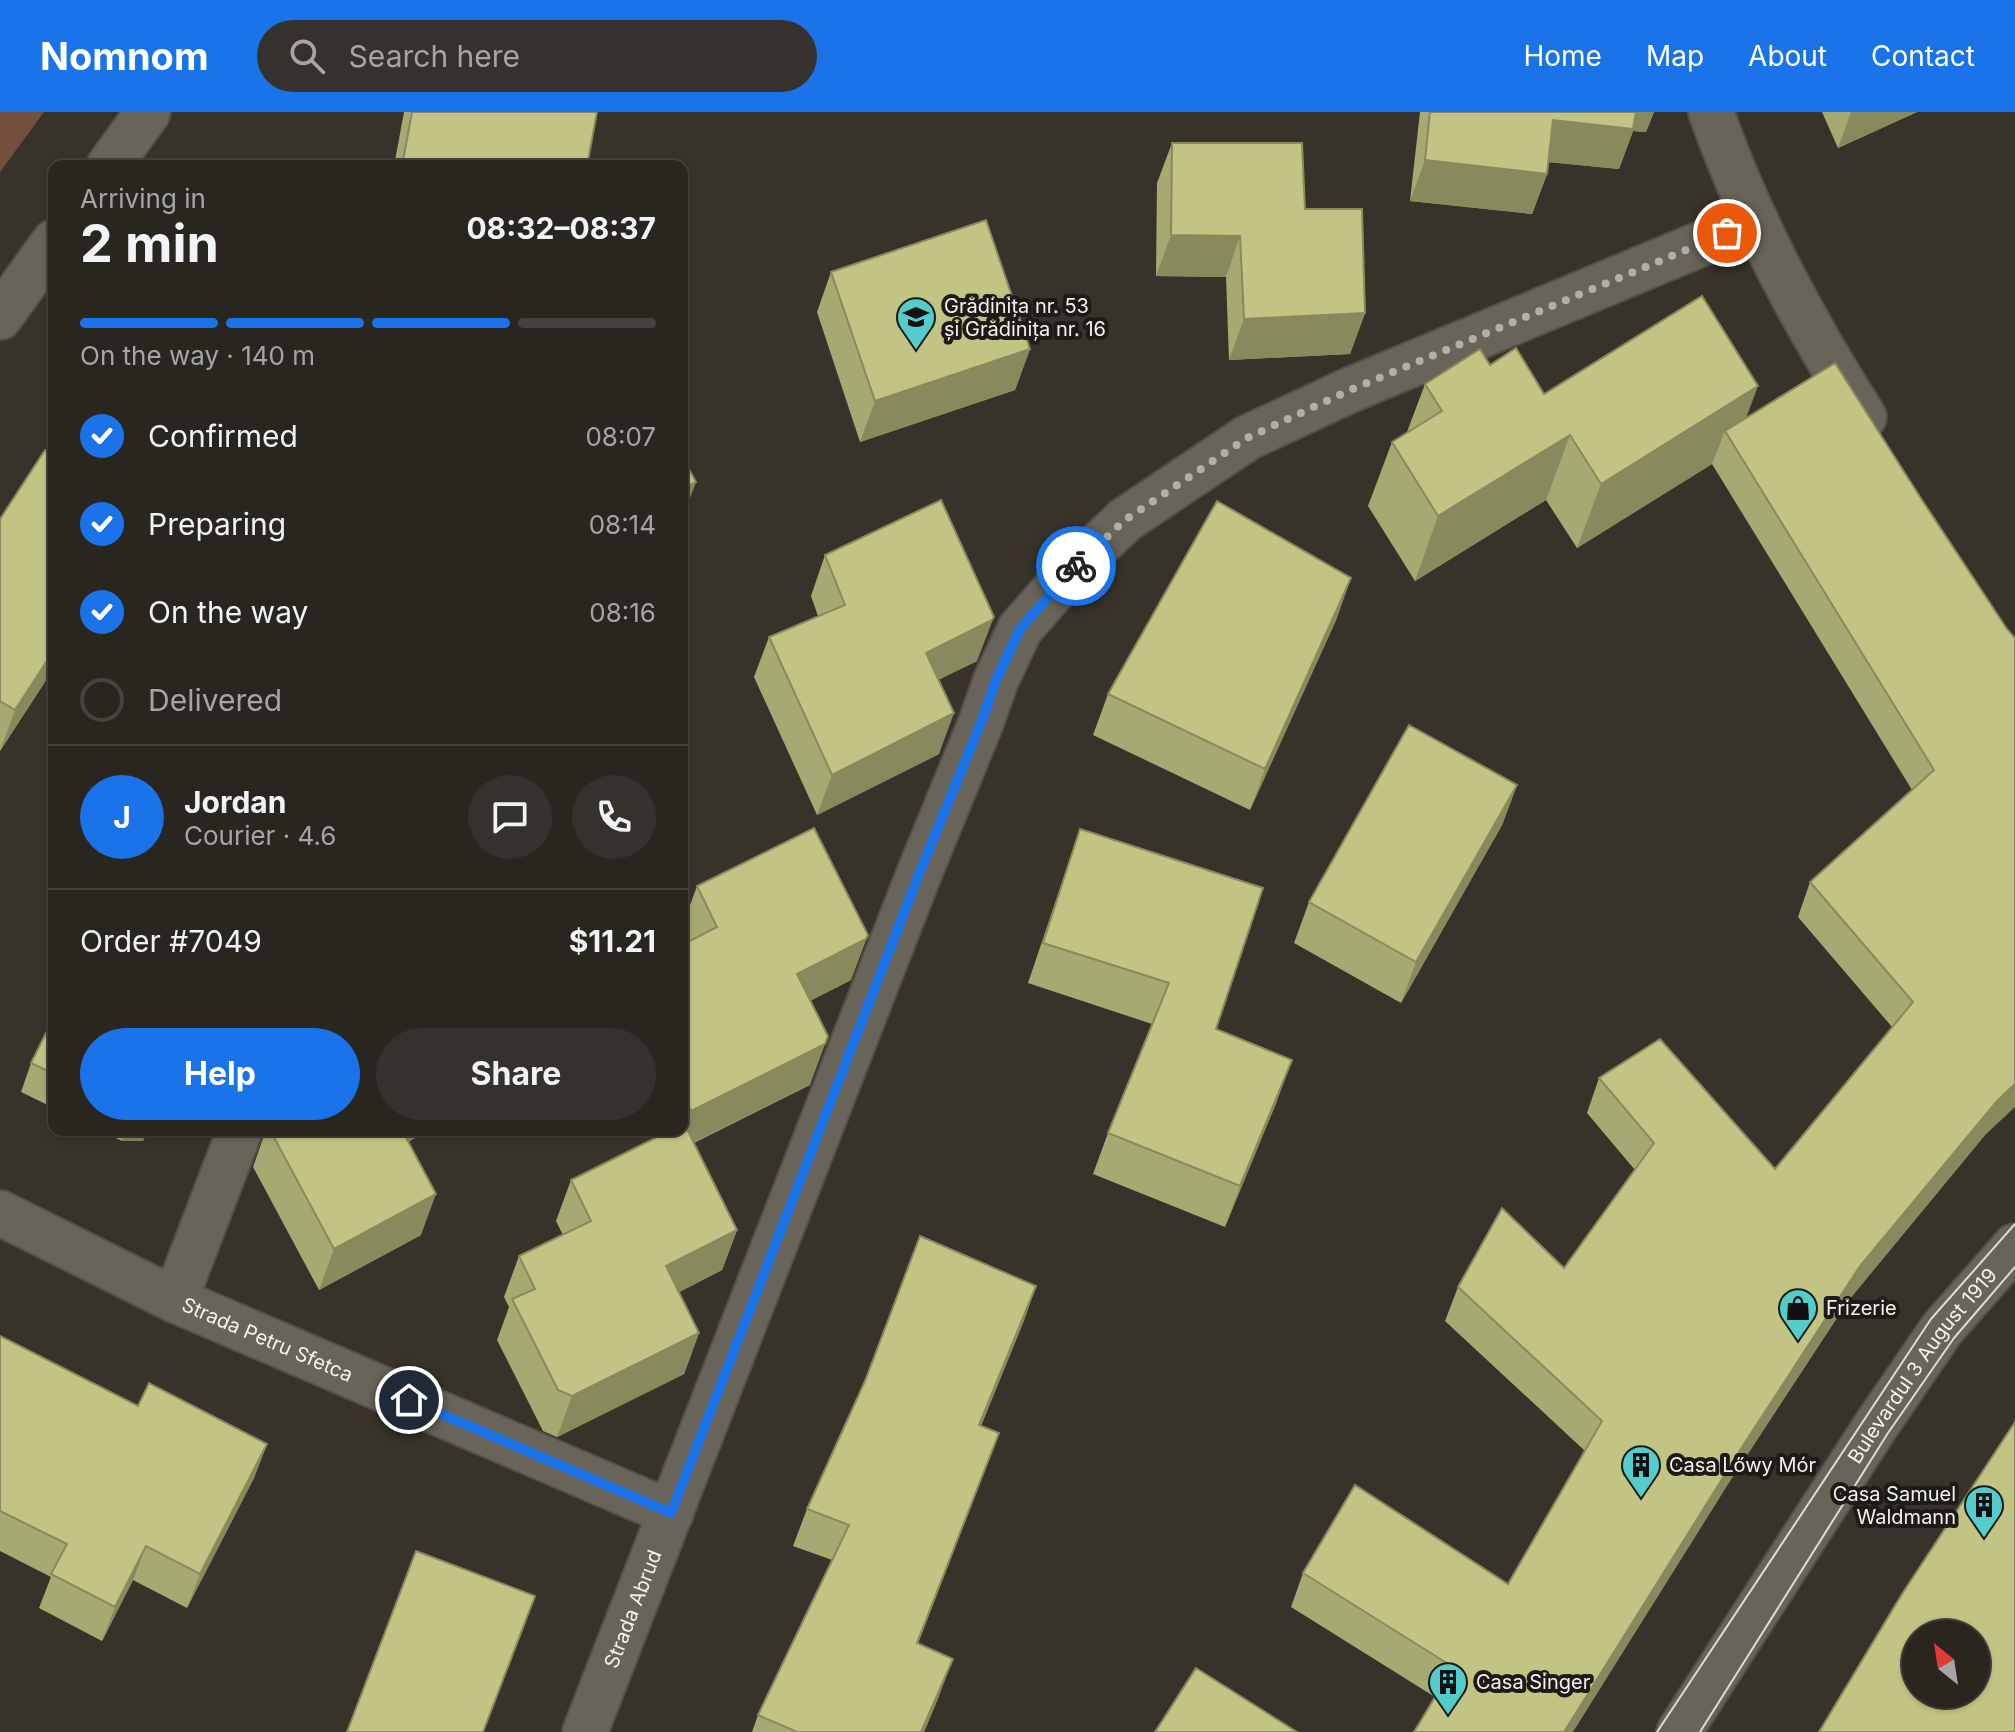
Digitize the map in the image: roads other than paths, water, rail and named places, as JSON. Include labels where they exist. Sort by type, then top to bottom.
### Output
[{"type":"street","points":[[113,160],[148,112]]},
{"type":"street","points":[[1711,112],[1756,221],[1832,367],[1882,445]]},
{"type":"street","name":"Strada Abrud","points":[[585,1732],[919,874],[996,680],[1020,629],[1068,574],[1125,520],[1247,438],[1350,390],[1756,221]]},
{"type":"street","points":[[0,317],[48,250]]},
{"type":"street","points":[[175,1300],[238,1136]]},
{"type":"street","name":"Strada Petru Sfetca","points":[[0,1213],[175,1300],[671,1513]]},
{"type":"street","name":"Bulevardul 3 August 1919","points":[[1679,1732],[1867,1438],[1942,1329],[2015,1246]]},
{"type":"tram line","points":[[1657,1732],[1931,1319],[2015,1224]]},
{"type":"tram line","points":[[1700,1732],[1888,1433],[1954,1338],[2015,1267]]},
{"type":"place","name":"Grădinița nr. 53 și Grădinița nr. 16","points":[[916,351]]},
{"type":"place","name":"Frizerie","points":[[1798,1342]]},
{"type":"place","name":"Casa Lőwy Mór","points":[[1641,1499]]},
{"type":"place","name":"Casa Samuel Waldmann","points":[[1984,1539]]},
{"type":"place","name":"Casa Singer","points":[[1448,1716]]}]
